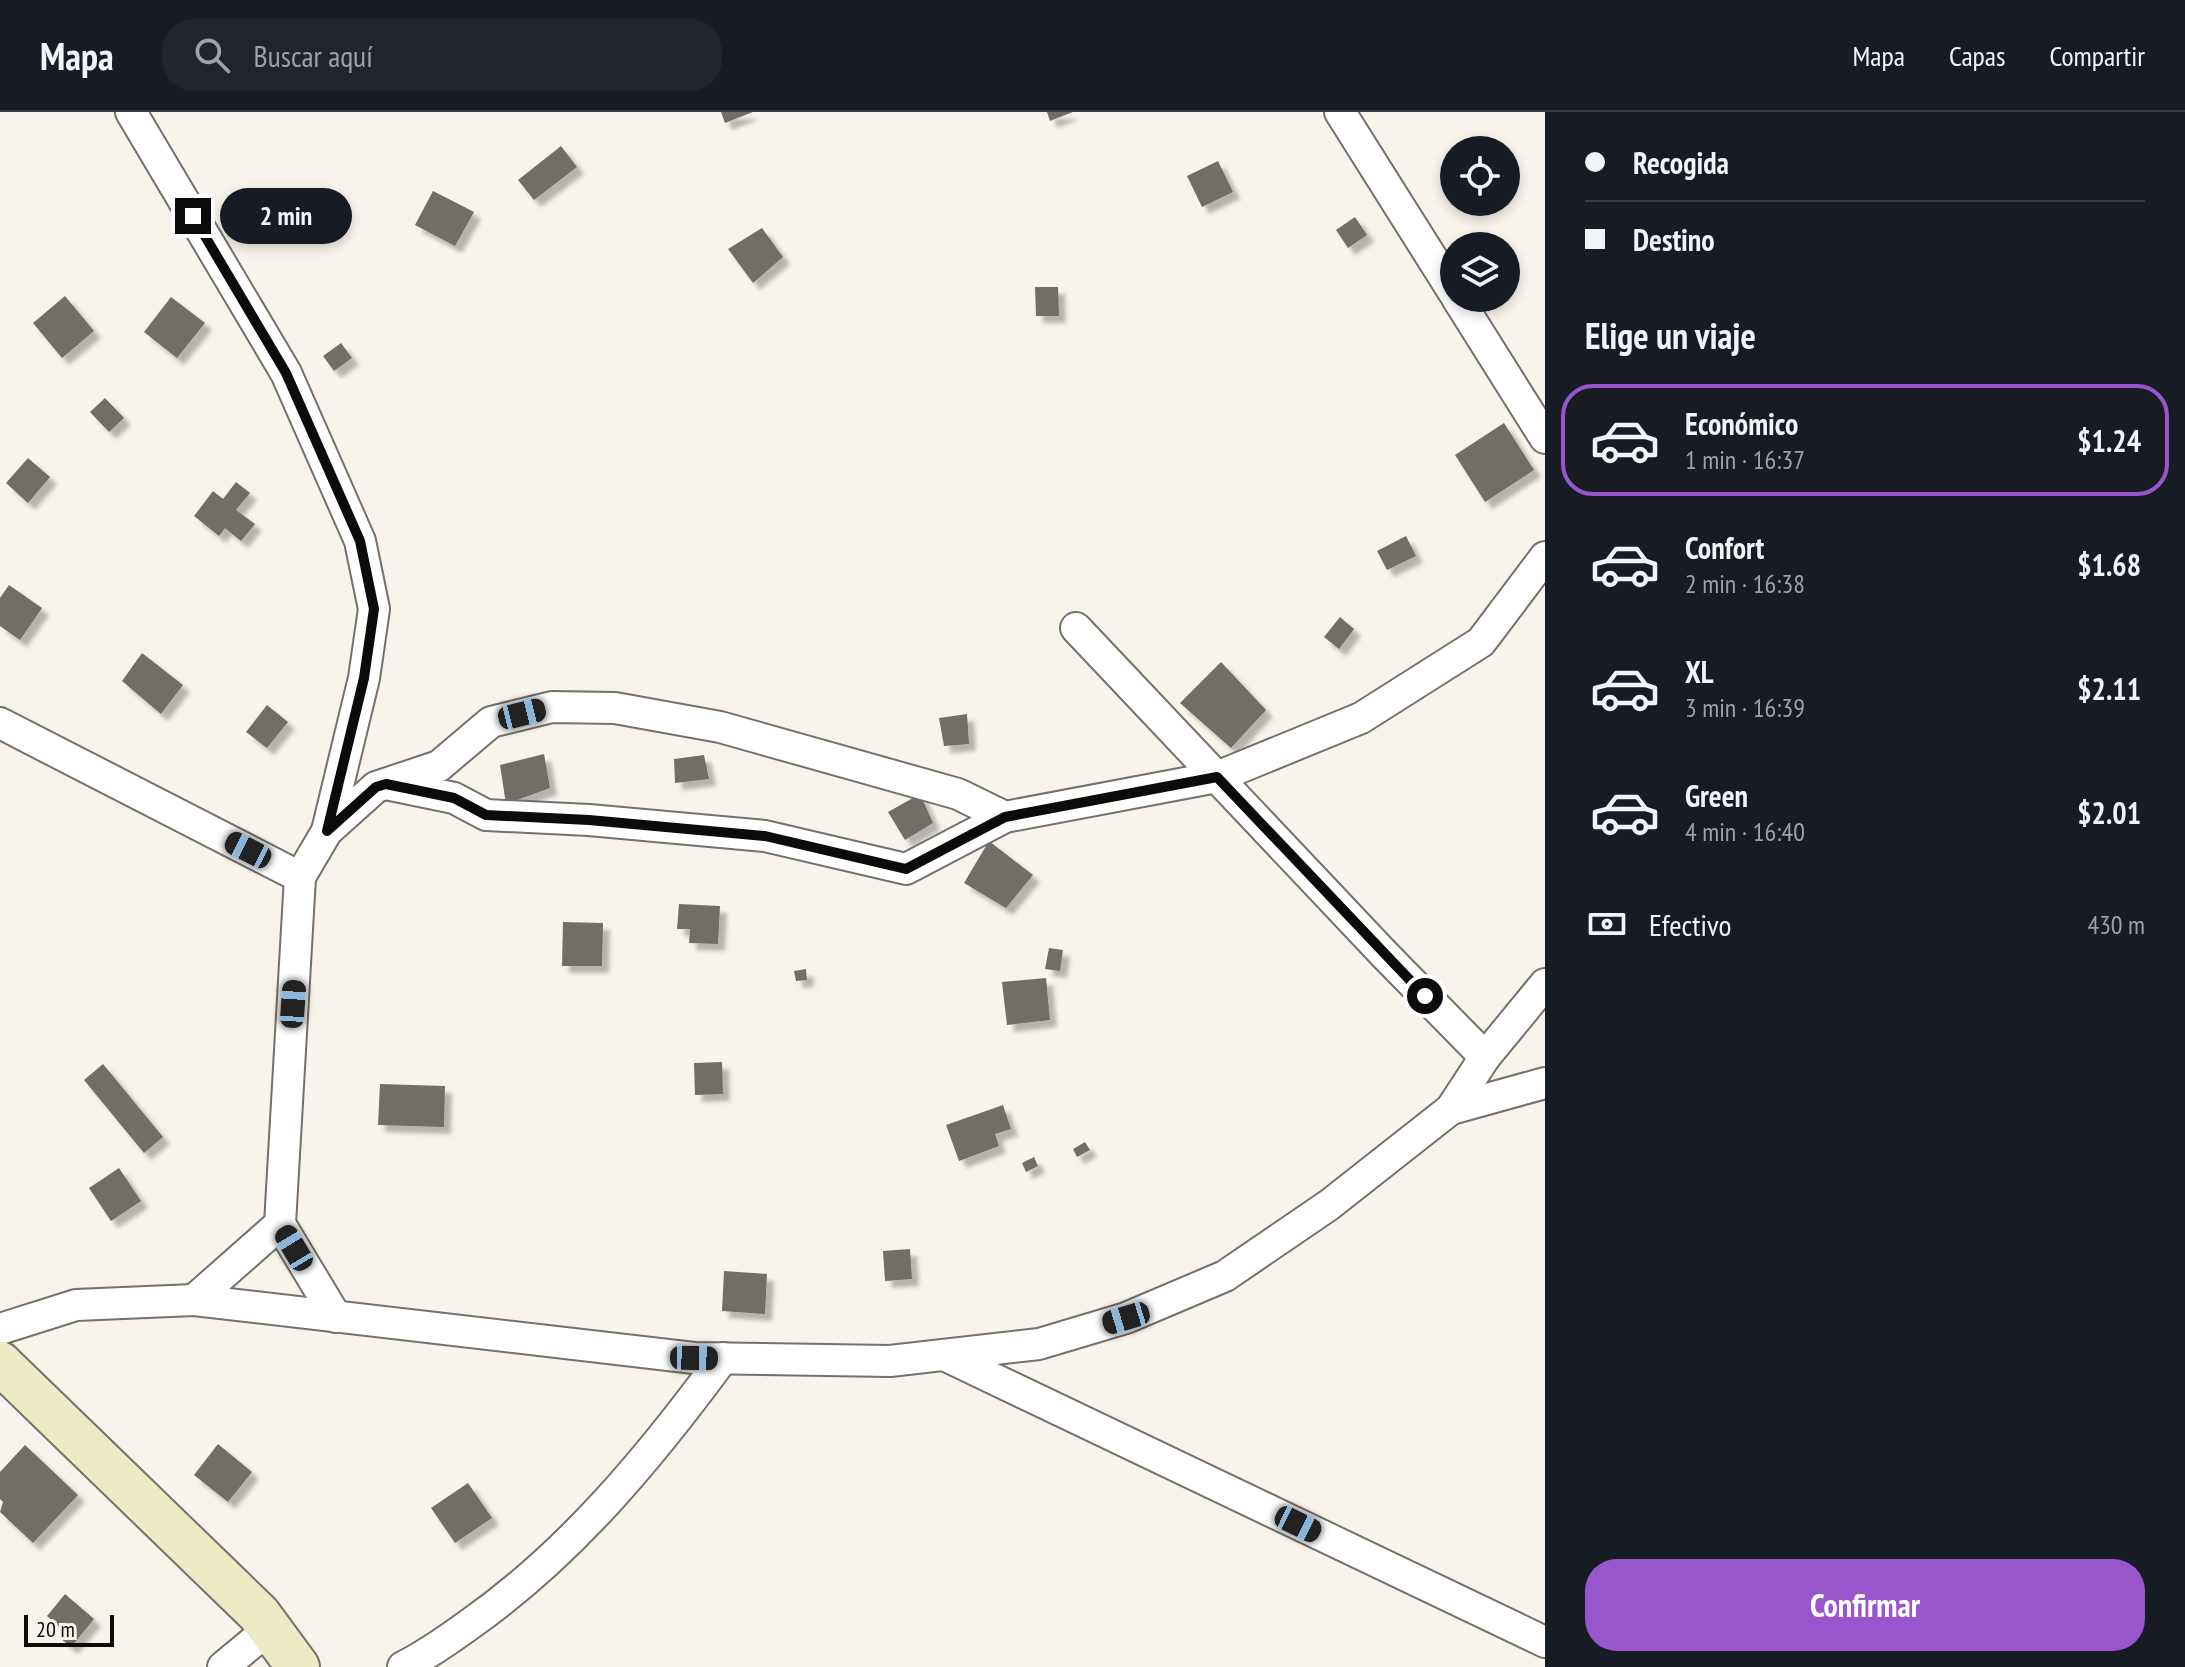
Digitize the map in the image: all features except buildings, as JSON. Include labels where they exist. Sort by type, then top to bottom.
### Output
[{"type":"street","points":[[131,112],[286,373],[360,541],[374,609],[364,678],[327,831],[300,877],[280,1224],[336,1317]]},
{"type":"street","points":[[1340,112],[1440,271]]},
{"type":"street","points":[[1466,312],[1545,438]]},
{"type":"street","points":[[386,784],[454,798],[486,815],[589,820],[765,836],[906,869],[1005,817],[1217,777],[1361,718],[1481,642],[1545,557]]},
{"type":"street","points":[[1076,628],[1485,1057]]},
{"type":"street","points":[[327,831],[376,787],[439,766],[491,722],[552,707],[615,708],[735,731],[958,794],[1005,817]]},
{"type":"street","points":[[0,723],[300,877]]},
{"type":"street","points":[[0,1329],[76,1305],[194,1300],[648,1353],[723,1358],[890,1361],[1039,1344],[1126,1318],[1225,1276],[1329,1205],[1451,1109],[1485,1057],[1545,984]]},
{"type":"street","points":[[1451,1109],[1545,1083]]},
{"type":"street","points":[[194,1300],[280,1224]]},
{"type":"street","points":[[942,1354],[1545,1642]]},
{"type":"street","points":[[403,1667],[423,1657],[500,1603],[572,1539],[669,1431],[723,1358]]},
{"type":"street","points":[[0,1363],[259,1614],[298,1667]]},
{"type":"street","points":[[223,1667],[270,1628]]},
{"type":"route","points":[[193,216],[286,373],[360,541],[374,609],[364,678],[327,831],[376,787],[386,784],[454,798],[486,815],[589,820],[765,836],[906,869],[1005,817],[1217,777],[1425,996]]}]
